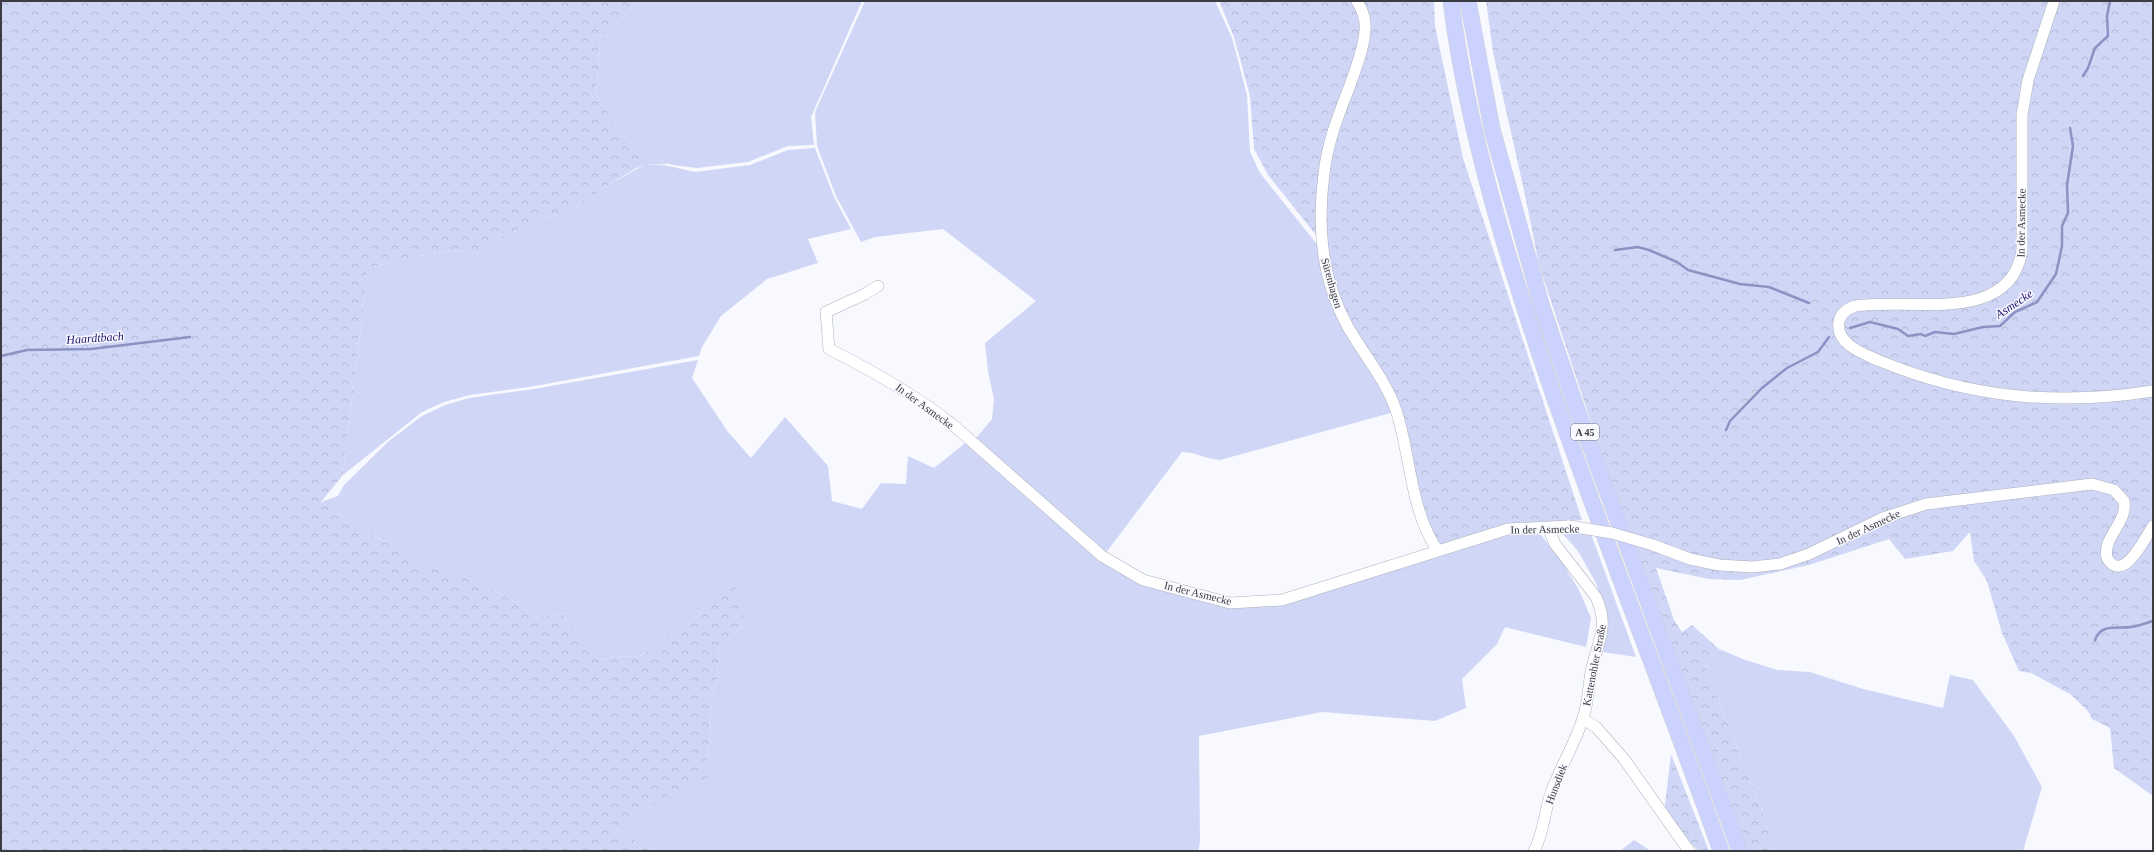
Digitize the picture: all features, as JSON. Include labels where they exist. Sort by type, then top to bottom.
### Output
[{"type":"highway","name":"A 45","points":[[1451,1],[1470,111],[1510,261],[1582,476],[1721,851]]},
{"type":"highway","name":"A 45","points":[[1468,1],[1492,129],[1542,307],[1576,407],[1740,851]]},
{"type":"street","name":"Sürenhagen","points":[[1357,1],[1364,17],[1365,30],[1360,53],[1334,126],[1325,162],[1321,197],[1320,228],[1322,245],[1337,305],[1348,328],[1381,378],[1396,412],[1422,521],[1430,542],[1438,551]]},
{"type":"street","name":"In der Asmecke","points":[[2054,1],[2028,80],[2022,109],[2022,250],[2020,262],[2014,276],[2005,286],[1991,293],[1974,300],[1954,304],[1855,306],[1848,308],[1841,316],[1839,321],[1839,331],[1846,343],[1863,354],[1918,376],[1976,391],[2022,396],[2074,399],[2118,397],[2153,391]]},
{"type":"street","name":"In der Asmecke","points":[[878,286],[865,294],[826,312],[829,349],[883,376],[927,405],[952,424],[1102,556],[1143,580],[1230,603],[1254,603],[1282,600],[1508,529],[1570,526],[1612,533],[1690,559],[1719,565],[1752,567],[1780,564],[1809,554],[1883,518],[1926,504],[2092,484],[2114,490],[2124,501],[2123,517],[2106,549],[2107,558],[2112,564],[2119,567],[2127,564],[2153,526]]},
{"type":"street","name":"Kattenohler Straße","points":[[1548,528],[1555,544],[1596,597],[1602,615],[1603,631],[1592,666],[1583,719],[1596,727],[1624,759],[1689,851]]},
{"type":"street","name":"Hunsdiek","points":[[1534,851],[1539,841],[1550,794],[1583,719]]},
{"type":"green space","points":[[1,1],[637,1],[600,44],[596,94],[621,134],[646,156],[669,164],[646,164],[635,169],[603,188],[571,211],[531,222],[474,255],[458,250],[423,255],[368,268],[343,475],[321,502],[417,562],[483,583],[538,617],[562,613],[602,660],[615,656],[639,657],[656,645],[730,580],[736,587],[745,624],[719,647],[717,678],[710,710],[711,737],[706,763],[716,774],[641,811],[617,830],[654,851],[1,851]]},
{"type":"green space","points":[[637,1],[862,1],[811,117],[814,145],[788,146],[748,162],[697,168],[672,165],[646,156],[621,134],[596,94],[600,44]]},
{"type":"green space","points":[[865,1],[1215,1],[1232,38],[1247,95],[1250,152],[1260,173],[1320,248],[1394,412],[1220,460],[1182,452],[1105,554],[972,438],[977,437],[992,419],[994,399],[988,371],[985,343],[1036,301],[943,229],[875,237],[861,242],[836,196],[817,146],[815,112]]},
{"type":"green space","points":[[1219,1],[1434,1],[1435,26],[1463,158],[1582,520],[1506,526],[1441,546],[1425,520],[1398,411],[1338,304],[1324,245],[1268,175],[1254,149],[1250,96],[1234,37]]},
{"type":"green space","points":[[1486,1],[2153,1],[2153,796],[2114,768],[2110,728],[2092,719],[2088,711],[2070,694],[2031,673],[2019,671],[2002,633],[1987,581],[1974,561],[1970,532],[1953,551],[1905,559],[1889,539],[1809,565],[1740,580],[1709,579],[1656,568],[1674,620],[1682,632],[1692,625],[1719,649],[1710,658],[1705,666],[1762,811],[1775,851],[1745,851],[1624,522],[1539,265],[1493,52]]},
{"type":"green space","points":[[815,148],[834,197],[851,229],[808,239],[818,263],[767,279],[721,316],[702,347],[699,356],[529,387],[470,395],[444,402],[422,412],[343,475],[368,268],[423,255],[458,250],[474,255],[531,222],[571,211],[603,188],[646,164],[664,165],[695,172],[750,165],[788,150]]},
{"type":"green space","points":[[698,360],[692,378],[728,432],[751,458],[785,417],[828,466],[832,501],[862,509],[881,483],[906,484],[908,456],[934,468],[968,441],[1121,571],[1252,606],[1508,532],[1537,530],[1562,562],[1579,590],[1591,618],[1586,647],[1505,627],[1497,644],[1462,679],[1466,708],[1435,721],[1322,712],[1199,736],[1200,843],[1198,851],[654,851],[617,830],[641,811],[715,774],[706,763],[711,737],[710,710],[717,678],[719,647],[745,624],[656,645],[639,657],[615,656],[601,660],[562,613],[538,617],[483,583],[417,562],[321,502],[338,496],[344,485],[389,441],[422,416],[445,405],[469,398],[534,389]]},
{"type":"green space","points":[[1562,533],[1591,534],[1636,657],[1602,652],[1608,622],[1596,583],[1578,551]]},
{"type":"green space","points":[[1719,649],[1743,659],[1777,670],[1810,672],[1863,689],[1943,708],[1950,675],[1973,680],[2014,736],[2042,787],[2023,851],[1775,851],[1762,811],[1705,666],[1710,658]]},
{"type":"green space","points":[[1671,754],[1709,851],[1698,851],[1664,813]]},
{"type":"green space","points":[[1634,840],[1651,851],[1620,851]]},
{"type":"waterway","name":"Asmecke","points":[[2083,76],[2088,68],[2095,48],[2108,36],[2107,16],[2110,1]]},
{"type":"waterway","name":"Asmecke","points":[[1850,328],[1870,322],[1898,329],[1908,336],[1921,334],[1925,336],[1935,332],[1954,334],[1983,327],[2000,326],[2015,312],[2037,302],[2056,274],[2062,246],[2062,226],[2068,213],[2067,185],[2073,146],[2070,128]]},
{"type":"waterway","points":[[1615,250],[1638,247],[1649,250],[1677,262],[1688,270],[1740,284],[1769,287],[1809,303]]},
{"type":"waterway","name":"Haardtbach","points":[[1,356],[27,350],[91,349],[190,337]]},
{"type":"waterway","name":"Asmecke","points":[[1726,430],[1730,421],[1762,388],[1787,368],[1818,352],[1829,337]]},
{"type":"waterway","points":[[2095,640],[2101,631],[2105,629],[2134,627],[2153,621]]}]
